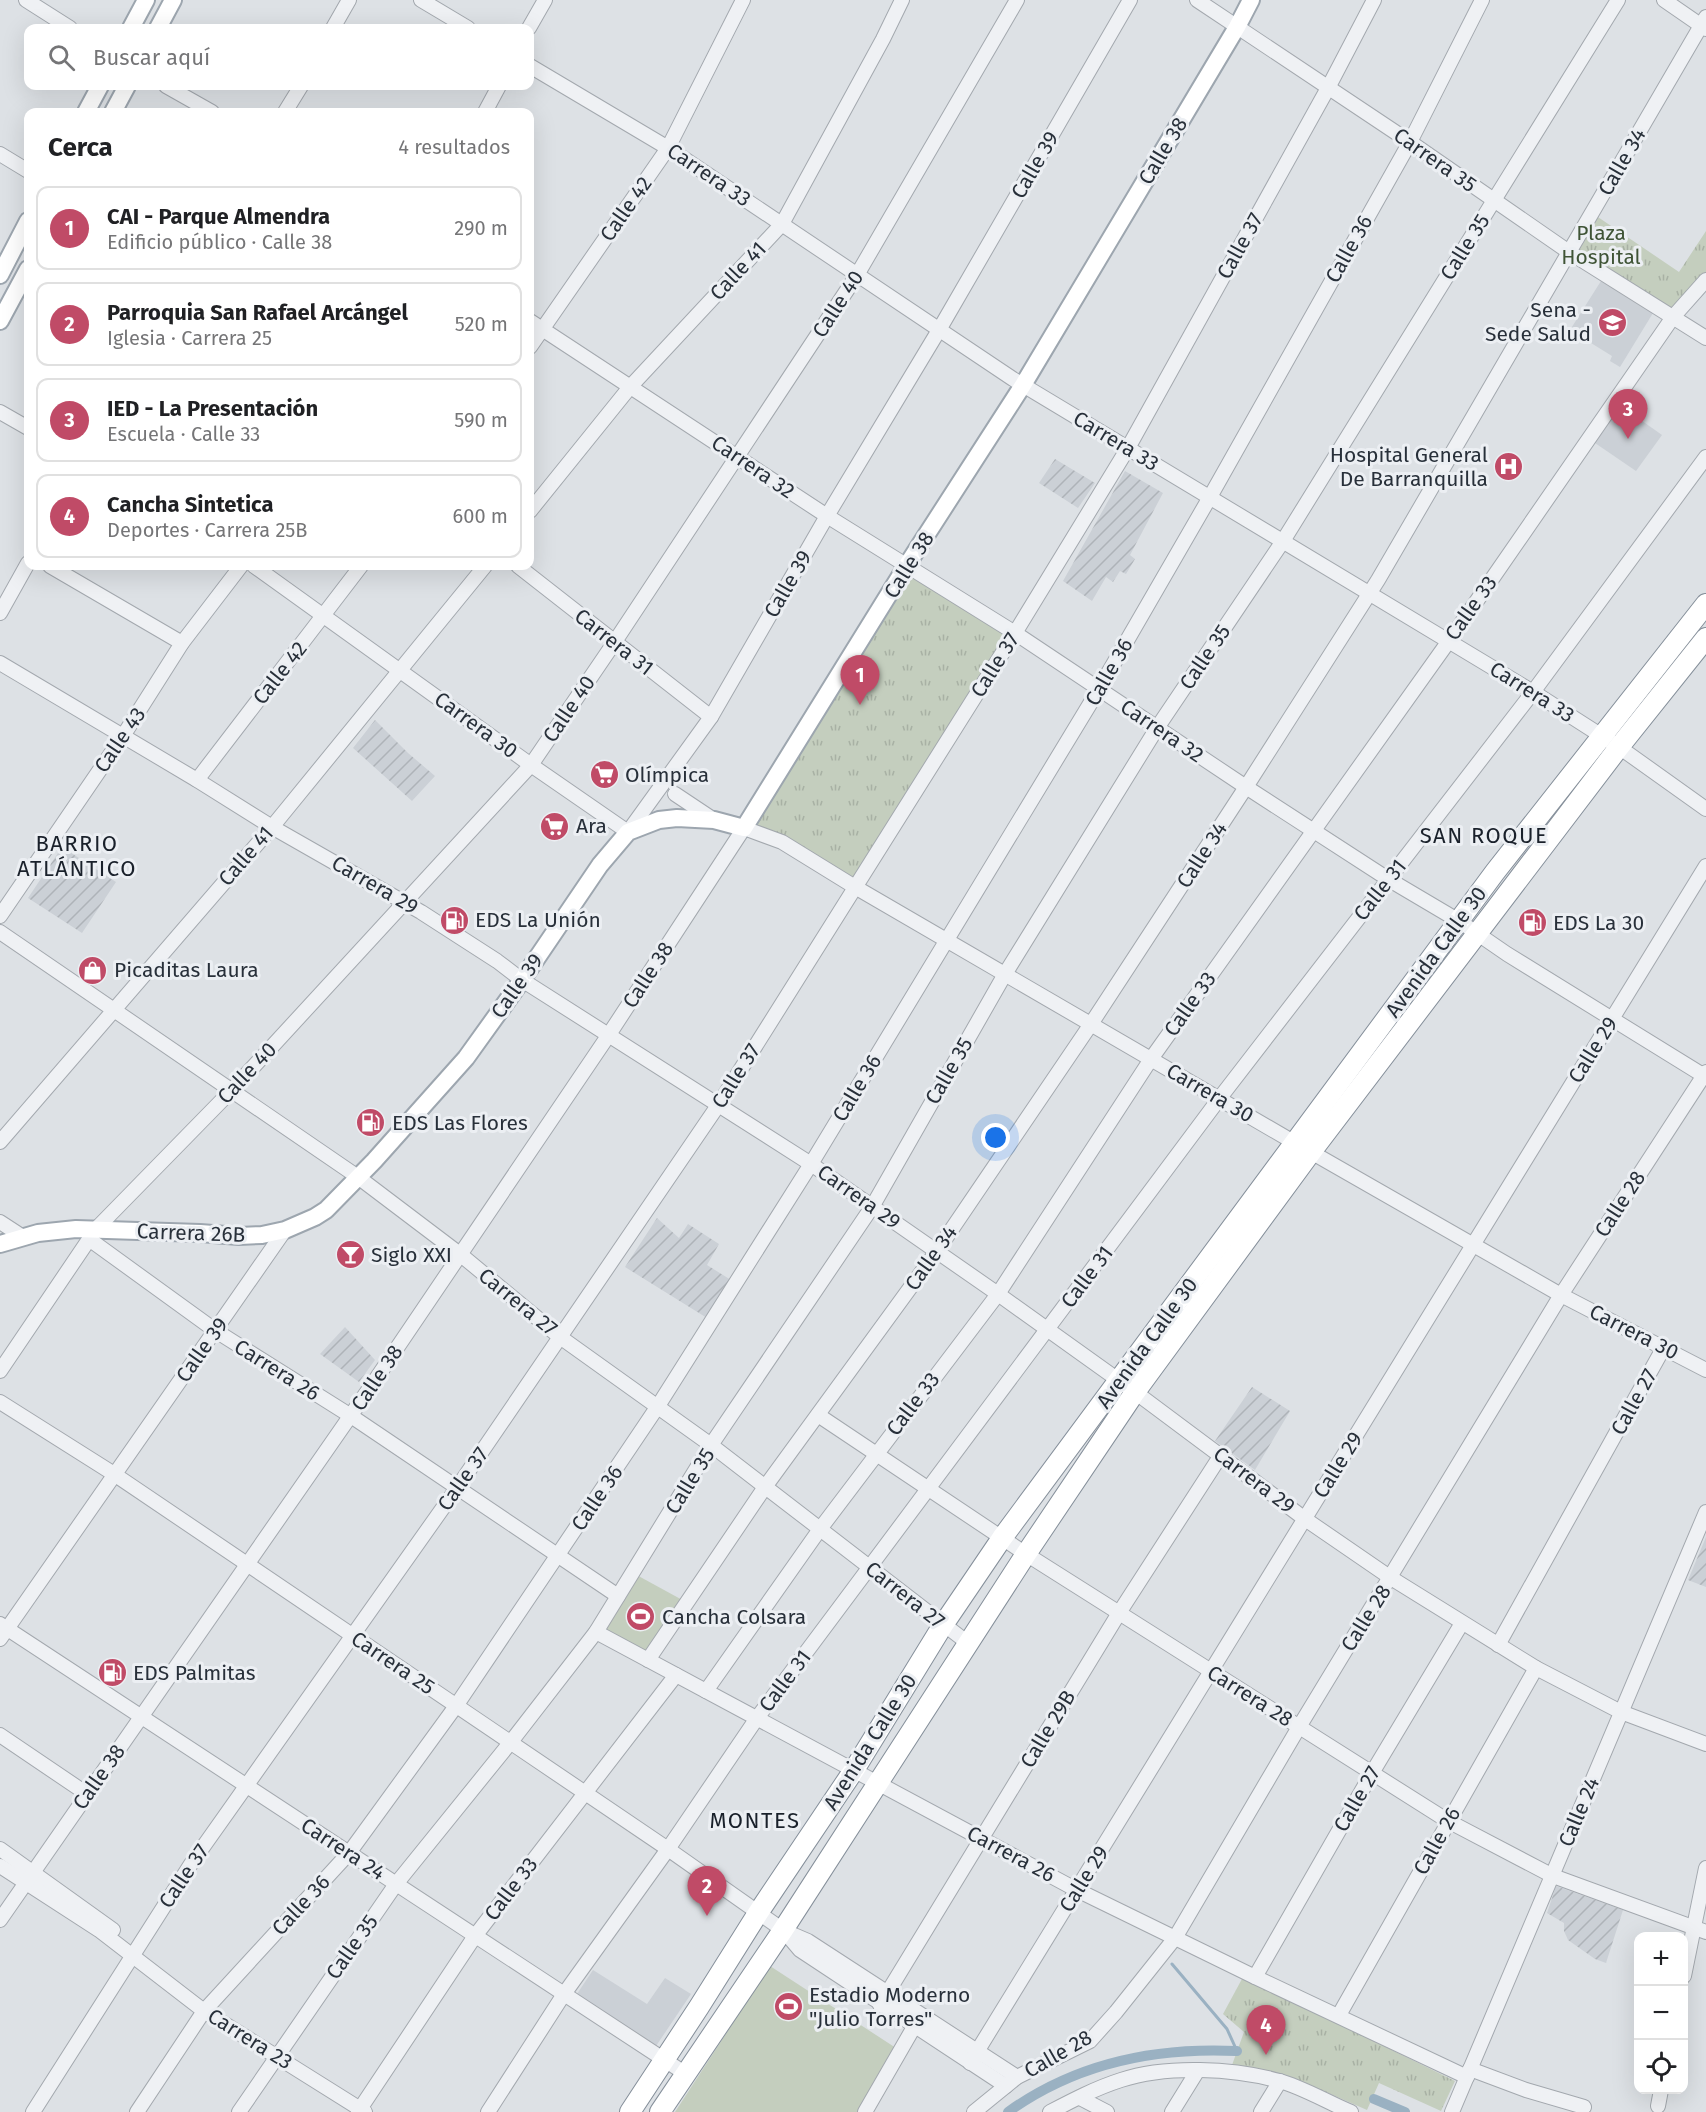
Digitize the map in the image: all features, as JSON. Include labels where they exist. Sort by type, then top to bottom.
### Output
[{"type":"highway","name":"Avenida Calle 30","points":[[630,2112],[758,1912],[854,1770],[943,1624],[1002,1538],[1127,1387],[1303,1147],[1495,872],[1706,604]]},
{"type":"highway","name":"Avenida Calle 30","points":[[1303,1147],[1478,934],[1706,638]]},
{"type":"highway","name":"Avenida Calle 30","points":[[660,2112],[783,1930],[1026,1554],[1127,1387]]},
{"type":"main road","points":[[132,24],[146,0]]},
{"type":"main road","points":[[160,24],[173,0]]},
{"type":"main road","name":"Calle 38","points":[[744,828],[907,565],[1023,385],[1238,27],[1251,0]]},
{"type":"main road","points":[[88,108],[98,90]]},
{"type":"main road","points":[[115,108],[125,90]]},
{"type":"main road","points":[[0,275],[24,229]]},
{"type":"main road","points":[[0,321],[24,276]]},
{"type":"main road","name":"Carrera 30","points":[[628,832],[659,820],[677,818],[714,820],[744,828]]},
{"type":"main road","name":"Calle 39","points":[[285,1230],[298,1226],[326,1209],[466,1058],[600,865],[628,832]]},
{"type":"main road","name":"Carrera 26B","points":[[0,1244],[54,1231],[92,1234],[200,1233],[239,1236],[262,1235],[285,1230]]},
{"type":"street","points":[[26,0],[64,24]]},
{"type":"street","points":[[335,24],[349,0]]},
{"type":"street","points":[[421,0],[461,24]]},
{"type":"street","points":[[531,24],[545,0]]},
{"type":"street","name":"Calle 42","points":[[534,342],[668,148],[743,0]]},
{"type":"street","name":"Calle 41","points":[[534,506],[630,387],[782,224],[902,0]]},
{"type":"street","name":"Calle 40","points":[[0,1371],[92,1234],[232,1090],[531,765],[857,275],[1017,0]]},
{"type":"street","name":"Calle 39","points":[[628,832],[711,717],[1130,0]]},
{"type":"street","name":"Carrera 35","points":[[1197,0],[1410,142],[1569,252],[1706,338]]},
{"type":"street","name":"Calle 37","points":[[33,2112],[136,1956],[191,1864],[457,1488],[719,1104],[1015,633],[1128,448],[1328,88],[1374,0]]},
{"type":"street","name":"Calle 36","points":[[137,2112],[204,2011],[350,1853],[456,1706],[658,1406],[811,1164],[1099,689],[1410,142],[1482,0]]},
{"type":"street","name":"Calle 35","points":[[239,2112],[396,1884],[596,1632],[711,1445],[872,1207],[1005,974],[1157,728],[1283,541],[1617,0]]},
{"type":"street","points":[[1664,0],[1704,24]]},
{"type":"street","name":"Calle 34","points":[[648,1660],[765,1487],[937,1251],[1091,1024],[1246,788],[1370,593],[1704,24]]},
{"type":"street","name":"Carrera 33","points":[[534,68],[668,148],[1023,385],[1533,692],[1620,747],[1706,809]]},
{"type":"street","points":[[173,90],[205,108]]},
{"type":"street","points":[[287,108],[299,90]]},
{"type":"street","points":[[487,108],[497,90]]},
{"type":"street","points":[[0,154],[24,169]]},
{"type":"street","name":"Calle 33","points":[[706,1691],[875,1453],[998,1294],[1151,1059],[1449,641],[1673,317],[1706,280]]},
{"type":"street","name":"Carrera 32","points":[[534,324],[827,516],[1015,633],[1313,831],[1460,921],[1612,1020],[1705,1075]]},
{"type":"street","points":[[0,412],[24,426]]},
{"type":"street","name":"Calle 31","points":[[488,2112],[564,1994],[757,1718],[1219,1099],[1533,692],[1706,457]]},
{"type":"street","points":[[0,613],[24,570]]},
{"type":"street","points":[[57,570],[182,643]]},
{"type":"street","name":"Calle 43","points":[[0,916],[123,736],[182,643],[238,570]]},
{"type":"street","name":"Carrera 30","points":[[260,570],[628,832]]},
{"type":"street","name":"Calle 42","points":[[197,780],[359,570]]},
{"type":"street","name":"Calle 41","points":[[0,1142],[272,827],[482,570]]},
{"type":"street","name":"Carrera 31","points":[[523,570],[711,717]]},
{"type":"street","name":"Carrera 29","points":[[0,663],[272,827],[405,903],[608,1036],[811,1164],[998,1294],[1221,1455],[1305,1519],[1391,1578],[1498,1646],[1621,1712],[1706,1744]]},
{"type":"street","name":"Carrera 30","points":[[675,794],[714,820]]},
{"type":"street","name":"Carrera 30","points":[[744,828],[782,842],[947,941],[1561,1295],[1706,1370]]},
{"type":"street","name":"Calle 38","points":[[0,1920],[351,1416],[608,1036],[744,828]]},
{"type":"street","name":"Calle 29","points":[[974,2058],[1706,866]]},
{"type":"street","name":"Carrera 27","points":[[0,932],[358,1177],[460,1255],[560,1337],[711,1445],[968,1643]]},
{"type":"street","name":"Calle 28","points":[[974,2112],[1011,2082],[1090,2041],[1116,2012],[1174,1938],[1561,1295],[1705,1075]]},
{"type":"street","points":[[0,1222],[23,1237]]},
{"type":"street","name":"Calle 39","points":[[2,1630],[216,1331],[285,1230]]},
{"type":"street","name":"Carrera 26","points":[[92,1234],[216,1331],[351,1416],[618,1596]]},
{"type":"street","name":"Calle 27","points":[[1498,1646],[1664,1347]]},
{"type":"street","name":"Carrera 25","points":[[0,1402],[114,1474],[668,1848],[783,1930],[808,1941],[884,1999],[1011,2082]]},
{"type":"street","name":"Carrera 28","points":[[818,1415],[1026,1554],[1448,1821],[1553,1876],[1699,1930]]},
{"type":"street","name":"Calle 29B","points":[[884,1999],[1119,1613],[1221,1455]]},
{"type":"street","name":"Calle 24","points":[[1452,2112],[1706,1512]]},
{"type":"street","name":"Calle 27","points":[[1255,1977],[1372,1773],[1462,1623]]},
{"type":"street","name":"Carrera 24","points":[[2,1630],[142,1717],[686,2074]]},
{"type":"street","name":"Carrera 26","points":[[596,1632],[1077,1890],[1255,1977],[1468,2073],[1584,2107]]},
{"type":"street","name":"Calle 26","points":[[1339,2015],[1536,1668]]},
{"type":"street","name":"Calle 33","points":[[361,2111],[476,1936],[584,1792],[676,1675]]},
{"type":"street","points":[[0,1735],[87,1794]]},
{"type":"street","name":"Carrera 23","points":[[0,1849],[30,1878],[136,1956],[204,2011],[277,2055],[361,2111]]},
{"type":"street","name":"Carrera 23","points":[[0,1866],[30,1878]]},
{"type":"street","points":[[1688,1962],[1699,1930],[1706,1868]]},
{"type":"street","points":[[865,2112],[917,2021]]},
{"type":"street","points":[[1050,2112],[1124,2079],[1177,2070],[1198,2070],[1281,2081],[1351,2112]]},
{"type":"street","points":[[1172,2112],[1198,2070]]},
{"type":"street","points":[[1262,2112],[1281,2081]]},
{"type":"street","points":[[1658,2106],[1660,2094]]},
{"type":"street","points":[[1080,2098],[1107,2112]]},
{"type":"shaded area","name":"Sena - Sede Salud","points":[[1601,281],[1653,313],[1620,367],[1610,361],[1612,356],[1570,330]]},
{"type":"shaded area","points":[[1621,406],[1662,435],[1636,471],[1595,443]]},
{"type":"shaded area","points":[[1055,459],[1095,483],[1078,508],[1039,483]]},
{"type":"shaded area","points":[[1125,471],[1163,493],[1130,555],[1135,559],[1126,574],[1120,571],[1113,582],[1106,577],[1092,601],[1063,581]]},
{"type":"shaded area","points":[[375,720],[435,776],[412,801],[353,748]]},
{"type":"shaded area","points":[[62,847],[116,882],[82,933],[28,898]]},
{"type":"shaded area","points":[[657,1218],[679,1238],[688,1224],[719,1244],[707,1265],[731,1280],[707,1318],[625,1267]]},
{"type":"shaded area","points":[[345,1327],[375,1360],[359,1382],[320,1354]]},
{"type":"shaded area","points":[[1252,1387],[1290,1411],[1255,1470],[1215,1441]]},
{"type":"shaded area","points":[[1706,1537],[1706,1587],[1688,1580]]},
{"type":"shaded area","points":[[1556,1886],[1623,1910],[1606,1963],[1595,1959],[1568,1940],[1564,1931],[1564,1923],[1547,1913]]},
{"type":"shaded area","points":[[593,1970],[647,2004],[665,1978],[691,1994],[656,2046],[577,1994]]},
{"type":"green space","name":"Plaza Hospital","points":[[1592,213],[1679,272],[1706,231],[1706,278],[1673,317],[1569,252]]},
{"type":"green space","points":[[908,566],[1015,633],[855,887],[744,828]]},
{"type":"green space","name":"Cancha Colsara","points":[[633,1573],[686,1602],[648,1660],[596,1632]]},
{"type":"green space","name":"Estadio Moderno \"Julio Torres\"","points":[[770,1966],[896,2048],[857,2112],[675,2112]]},
{"type":"green space","points":[[1243,1977],[1455,2081],[1441,2111],[1379,2083],[1367,2110],[1294,2078],[1232,2065],[1244,2032],[1223,2014]]},
{"type":"waterway","points":[[1172,1964],[1227,2029],[1237,2051]]},
{"type":"waterway","points":[[1008,2112],[1061,2081],[1117,2062],[1176,2052],[1237,2051]]},
{"type":"waterway","points":[[1374,2099],[1405,2112]]},
{"type":"place","name":"Sena - Sede Salud","points":[[1612,322]]},
{"type":"place","name":"IED - La Presentación","points":[[1628,439]]},
{"type":"place","name":"Hospital General De Barranquilla","points":[[1509,467]]},
{"type":"place","name":"CAI - Parque Almendra","points":[[860,705]]},
{"type":"place","name":"Olímpica","points":[[604,775]]},
{"type":"place","name":"Ara","points":[[555,826]]},
{"type":"place","name":"EDS La Unión","points":[[454,920]]},
{"type":"place","name":"EDS La 30","points":[[1532,923]]},
{"type":"place","name":"Picaditas Laura","points":[[93,970]]},
{"type":"place","name":"EDS Las Flores","points":[[371,1123]]},
{"type":"place","name":"Siglo XXI","points":[[350,1255]]},
{"type":"place","name":"Cancha Colsara","points":[[641,1617]]},
{"type":"place","name":"EDS Palmitas","points":[[112,1673]]},
{"type":"place","name":"Parroquia San Rafael Arcángel","points":[[707,1916]]},
{"type":"place","name":"Estadio Moderno \"Julio Torres\"","points":[[788,2007]]},
{"type":"place","name":"Cancha Sintetica","points":[[1266,2055]]},
{"type":"district","name":"SAN ROQUE","points":[[1484,835]]},
{"type":"district","name":"BARRIO ATLÁNTICO","points":[[77,856]]},
{"type":"district","name":"MONTES","points":[[755,1820]]}]
